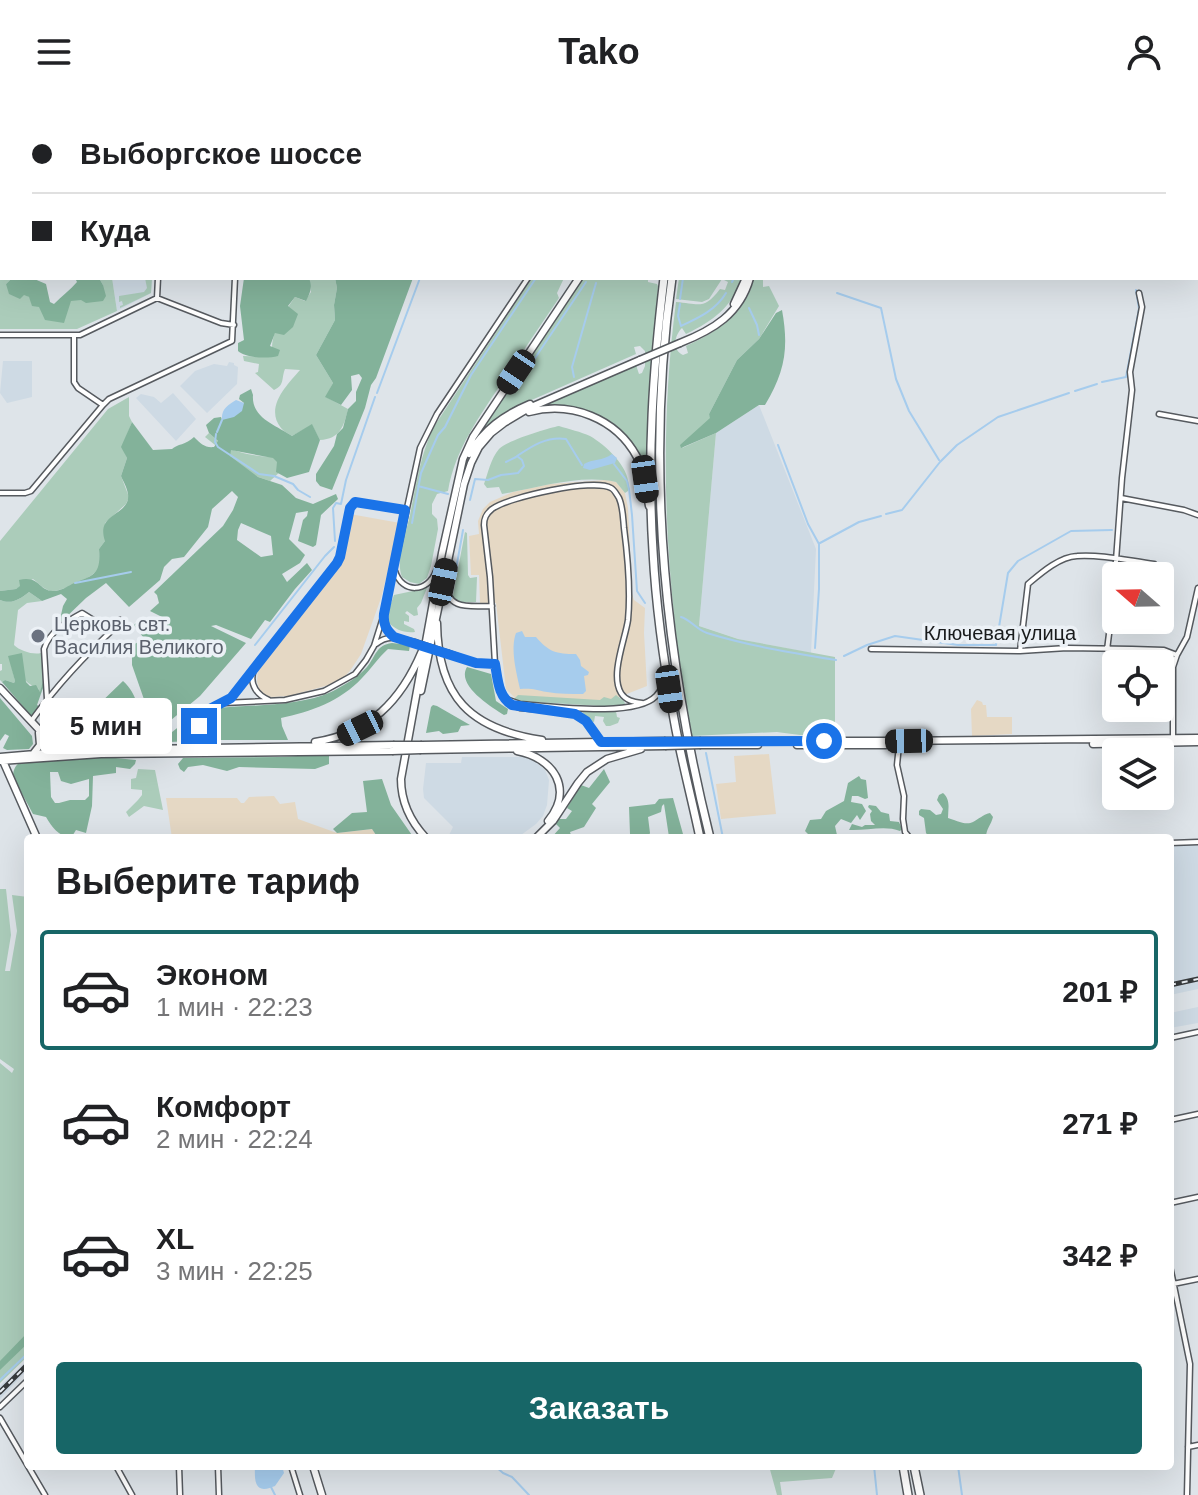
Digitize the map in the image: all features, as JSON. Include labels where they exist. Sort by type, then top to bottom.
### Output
[{"type":"highway","points":[[664,280],[651,411],[655,582],[674,720],[699,834]]},
{"type":"highway","points":[[672,280],[661,412],[666,581],[684,717],[709,834]]},
{"type":"highway","points":[[904,1470],[908,1495]]},
{"type":"highway","points":[[915,1470],[920,1495]]},
{"type":"main road","points":[[429,834],[413,816],[405,784],[463,459],[473,437],[578,280]]},
{"type":"main road","points":[[460,472],[476,442],[501,418],[700,335],[731,314],[742,300],[747,280]]},
{"type":"main road","points":[[423,834],[408,815],[401,784],[402,769],[426,640],[471,463],[491,433],[514,416],[640,359]]},
{"type":"main road","points":[[514,416],[544,409],[577,410],[614,429],[638,459],[645,479],[652,527]]},
{"type":"main road","points":[[437,611],[439,656],[450,688],[463,705],[483,722],[503,732],[562,743]]},
{"type":"main road","points":[[294,746],[344,735],[377,716],[407,683],[426,640]]},
{"type":"main road","points":[[0,690],[42,735],[82,750]]},
{"type":"main road","points":[[0,690],[60,753]]},
{"type":"main road","points":[[33,754],[40,745],[42,735]]},
{"type":"main road","points":[[421,748],[601,742],[1102,740]]},
{"type":"main road","points":[[1174,740],[1198,740]]},
{"type":"main road","points":[[701,743],[899,745],[1102,741]]},
{"type":"main road","points":[[540,834],[591,769],[621,754],[664,743]]},
{"type":"main road","points":[[1,759],[22,760],[82,750],[294,746],[392,748]]},
{"type":"main road","points":[[1,759],[60,753],[652,746]]},
{"type":"main road","points":[[502,748],[530,754],[543,761],[553,771],[560,786],[554,813],[534,834]]},
{"type":"main road","points":[[1,759],[35,834]]},
{"type":"main road","points":[[1,759],[23,806]]},
{"type":"main road","points":[[11,778],[14,766],[22,760]]},
{"type":"main road","points":[[314,1470],[322,1495]]},
{"type":"street","points":[[157,298],[158,280]]},
{"type":"street","points":[[0,493],[31,491],[109,399],[232,341],[235,280]]},
{"type":"street","points":[[198,748],[199,726],[206,711],[212,707],[224,703],[300,698],[324,691],[355,674],[366,660],[384,614],[420,448],[430,426],[527,280]]},
{"type":"street","points":[[1107,650],[1132,390],[1130,372],[1142,307],[1139,293]]},
{"type":"street","points":[[0,335],[74,336],[157,298],[221,323],[234,325]]},
{"type":"street","points":[[74,336],[74,382],[103,405]]},
{"type":"street","points":[[1159,414],[1198,421]]},
{"type":"street","points":[[601,742],[586,721],[575,714],[520,708],[504,698],[495,664],[484,518],[488,511],[536,493],[577,487],[611,487],[620,499],[629,575],[628,622],[617,673],[618,683],[621,694],[630,701],[642,703]]},
{"type":"street","points":[[1121,498],[1198,515]]},
{"type":"street","points":[[224,703],[337,563],[353,503],[405,510]]},
{"type":"street","points":[[394,568],[403,584],[418,588],[426,586],[434,578],[446,553]]},
{"type":"street","points":[[446,553],[449,599],[461,605],[492,606]]},
{"type":"street","points":[[1020,651],[1028,584],[1045,570],[1075,555],[1141,562]]},
{"type":"street","points":[[1173,738],[1172,675],[1177,655],[1187,637],[1198,588]]},
{"type":"street","points":[[31,722],[47,699],[120,620],[103,626],[82,613],[51,635],[44,649],[47,699]]},
{"type":"street","points":[[384,614],[385,627],[394,637]]},
{"type":"street","points":[[374,646],[380,640],[394,637],[476,663],[495,664]]},
{"type":"street","name":"Ключевая улица","points":[[871,649],[1107,650]]},
{"type":"street","points":[[504,698],[520,704],[618,709],[655,698],[663,683],[665,658]]},
{"type":"street","points":[[255,667],[252,678],[254,687],[259,695],[271,700]]},
{"type":"street","points":[[899,745],[898,772],[904,796],[903,819],[908,834]]},
{"type":"street","points":[[1174,843],[1198,842]]},
{"type":"street","points":[[1174,1037],[1198,1032]]},
{"type":"street","points":[[1174,1119],[1198,1114]]},
{"type":"street","points":[[1174,1202],[1198,1197]]},
{"type":"street","points":[[1174,1284],[1198,1279]]},
{"type":"street","points":[[1174,1289],[1190,1364],[1187,1495]]},
{"type":"street","points":[[1190,1364],[1198,1362]]},
{"type":"street","points":[[0,1407],[24,1384]]},
{"type":"street","points":[[0,1418],[24,1459]]},
{"type":"street","points":[[1188,1447],[1198,1445]]},
{"type":"street","points":[[30,1470],[45,1495]]},
{"type":"street","points":[[118,1470],[132,1495]]},
{"type":"street","points":[[179,1470],[180,1495]]},
{"type":"street","points":[[218,1470],[219,1495]]},
{"type":"street","points":[[292,1470],[300,1495]]},
{"type":"shaded area","points":[[112,280],[152,280],[151,293],[117,311]]},
{"type":"shaded area","points":[[3,361],[32,361],[32,397],[7,403],[0,393]]},
{"type":"shaded area","points":[[229,362],[238,367],[237,384],[207,413],[180,386],[195,371],[214,364],[227,366]]},
{"type":"shaded area","points":[[173,393],[196,419],[176,441],[136,398],[141,394],[154,397],[161,403]]},
{"type":"shaded area","points":[[759,405],[816,549],[811,653],[738,639],[699,626],[716,433]]},
{"type":"shaded area","points":[[616,482],[625,493],[628,508],[632,594],[634,600],[645,608],[647,686],[604,703],[516,699],[506,689],[496,603],[480,603],[479,575],[471,575],[469,536],[479,534],[478,521],[490,502],[513,492],[550,484]]},
{"type":"shaded area","points":[[350,514],[400,523],[381,598],[361,654],[342,679],[329,685],[289,696],[266,695],[260,691],[257,682],[258,669],[340,561]]},
{"type":"shaded area","points":[[977,700],[986,705],[987,717],[1012,717],[1012,734],[972,736],[971,709]]},
{"type":"shaded area","points":[[769,754],[776,814],[721,819],[716,784],[736,782],[734,756]]},
{"type":"shaded area","points":[[462,757],[524,757],[534,761],[545,770],[549,780],[543,816],[522,834],[450,834],[453,827],[424,798],[426,763],[461,763]]},
{"type":"shaded area","points":[[274,796],[280,804],[295,802],[298,819],[337,833],[372,829],[375,834],[171,834],[166,798],[237,798],[244,803],[249,797]]},
{"type":"shaded area","points":[[1198,844],[1198,989],[1174,994],[1174,847]]},
{"type":"shaded area","points":[[1198,1007],[1198,1023],[1174,1027],[1174,1012]]},
{"type":"shaded area","points":[[24,1364],[24,1373],[0,1399],[0,1386]]},
{"type":"green space","points":[[0,280],[10,280],[6,284],[39,306],[66,311],[71,300],[81,300],[103,285],[100,280],[112,280],[117,311],[77,329],[0,329]]},
{"type":"green space","points":[[10,280],[37,280],[46,284],[50,302],[54,304],[76,280],[100,280],[106,296],[103,301],[71,301],[64,323],[45,320],[39,307],[32,306],[29,297],[24,295],[20,299],[9,294],[6,284]]},
{"type":"green space","points":[[145,280],[152,280],[151,293],[120,308],[123,305],[122,301],[119,302],[119,296],[144,292],[147,288]]},
{"type":"green space","points":[[244,280],[309,280],[311,287],[306,301],[295,297],[288,306],[298,314],[293,327],[284,335],[275,333],[270,346],[280,350],[278,356],[257,357],[238,351],[238,343],[244,340],[240,306]]},
{"type":"green space","points":[[310,280],[335,280],[335,320],[316,355],[333,383],[326,397],[348,409],[337,434],[320,440],[312,425],[292,436],[276,420],[276,404],[300,370],[285,369],[281,384],[274,390],[255,373],[259,364],[244,361],[243,356],[273,357],[273,341],[281,318],[295,297],[305,301],[311,292]]},
{"type":"green space","points":[[335,280],[412,280],[332,490],[320,486],[316,474],[343,428],[348,409],[356,401],[362,378],[359,374],[351,376],[352,390],[341,405],[325,397],[333,383],[316,355],[335,320]]},
{"type":"green space","points":[[531,280],[563,280],[557,293],[559,298],[470,433],[456,461],[448,491],[437,494],[432,504],[438,529],[427,578],[419,584],[402,577],[400,554],[419,471],[433,428]]},
{"type":"green space","points":[[582,280],[648,280],[657,284],[647,424],[647,478],[630,441],[609,422],[583,410],[539,406],[636,365],[639,374],[642,373],[645,351],[640,346],[634,347],[636,354],[509,410],[486,426],[471,444]]},
{"type":"green space","points":[[679,280],[721,280],[709,299],[702,302],[676,299]]},
{"type":"green space","points":[[724,280],[742,280],[727,305],[713,318],[686,334],[682,328],[679,331],[676,346],[679,353],[688,353],[686,346],[709,335],[729,320],[744,302],[753,280],[763,280],[763,287],[769,286],[779,306],[759,339],[737,360],[709,414],[711,418],[682,448],[716,433],[699,626],[738,639],[835,657],[835,728],[821,734],[777,732],[691,736],[675,628],[667,520],[670,356],[676,302],[705,303],[720,289],[725,290],[728,282]]},
{"type":"green space","points":[[782,310],[784,359],[765,405],[759,405],[716,433],[681,448],[680,445],[710,418],[709,414],[737,360],[759,339],[776,313]]},
{"type":"green space","points":[[251,389],[256,410],[266,420],[292,436],[312,424],[320,440],[309,472],[287,478],[276,472],[277,462],[273,458],[231,450],[230,456],[258,477],[282,485],[296,498],[313,504],[336,494],[338,499],[321,515],[316,545],[313,547],[298,541],[308,511],[296,513],[289,539],[305,555],[300,563],[282,574],[287,582],[307,563],[312,570],[270,622],[265,620],[251,639],[216,625],[211,626],[246,643],[200,696],[159,730],[154,728],[132,665],[132,645],[143,637],[134,625],[140,619],[160,622],[162,617],[150,611],[159,603],[154,592],[223,526],[238,497],[232,491],[212,509],[208,527],[184,557],[172,559],[164,567],[160,580],[129,607],[106,583],[59,624],[67,599],[61,594],[42,601],[29,592],[8,602],[0,600],[0,591],[16,589],[20,586],[19,580],[26,579],[49,591],[56,591],[94,573],[99,564],[99,549],[105,541],[105,525],[127,501],[121,476],[127,458],[121,447],[132,422],[153,450],[172,449],[194,437],[203,445],[214,447],[218,441],[206,425],[214,418],[221,417],[222,420],[244,403],[239,399],[240,395]],"holes":[[[241,523],[271,536],[273,555],[261,557],[237,540]]]},
{"type":"green space","points":[[129,397],[132,422],[122,447],[127,458],[121,476],[129,497],[126,504],[105,523],[105,541],[99,549],[98,569],[83,580],[54,591],[33,579],[16,589],[0,591],[0,541],[108,409]]},
{"type":"green space","points":[[559,426],[590,436],[611,452],[627,475],[628,491],[625,493],[616,482],[602,480],[559,483],[502,494],[499,487],[487,488],[484,484],[499,449],[518,439]]},
{"type":"green space","points":[[209,433],[224,446],[236,451],[276,456],[281,471],[270,481],[258,477],[205,437]]},
{"type":"green space","points":[[465,532],[468,575],[470,578],[477,577],[476,602],[461,602],[453,598]]},
{"type":"green space","points":[[427,588],[417,608],[418,615],[405,613],[409,616],[409,622],[404,621],[404,624],[415,632],[400,630],[388,622],[394,595]]},
{"type":"green space","points":[[29,592],[42,601],[27,603],[18,610],[14,645],[27,652],[41,653],[43,681],[40,694],[38,688],[24,679],[9,656],[15,681],[0,680],[0,600],[12,602]]},
{"type":"green space","points":[[392,643],[410,645],[409,651],[388,649],[345,693],[314,709],[281,718],[288,740],[203,740],[206,722],[218,708],[319,697],[354,678],[367,667],[379,649]]},
{"type":"green space","points":[[22,653],[26,682],[30,686],[36,685],[40,692],[43,681],[41,653],[44,655],[47,688],[43,688],[37,705],[40,707],[32,717],[2,682],[14,683],[8,656]]},
{"type":"green space","points":[[467,667],[491,674],[496,701],[508,709],[507,714],[491,706],[470,688],[465,674]]},
{"type":"green space","points":[[123,681],[135,698],[144,732],[137,731],[135,711],[108,710],[99,719],[87,719],[89,711]]},
{"type":"green space","points":[[518,695],[600,700],[616,695],[625,704],[617,707],[519,701],[514,699]]},
{"type":"green space","points":[[0,698],[32,736],[33,744],[29,749],[3,748],[9,736],[5,734],[0,741]]},
{"type":"green space","points":[[433,705],[470,725],[461,726],[458,732],[426,733]]},
{"type":"green space","points":[[205,706],[197,721],[194,741],[166,740],[167,736]]},
{"type":"green space","points":[[574,709],[616,711],[620,718],[618,723],[606,726],[604,717],[595,716],[594,722]]},
{"type":"green space","points":[[87,719],[99,719],[97,728],[106,735],[112,735],[112,740],[79,740],[78,744],[71,744],[58,738],[66,730]]},
{"type":"green space","points":[[329,754],[329,764],[315,769],[239,767],[227,771],[203,765],[188,767],[184,772],[178,764],[183,758]]},
{"type":"green space","points":[[105,757],[136,760],[130,769],[116,767],[116,773],[93,776],[92,806],[86,833],[76,830],[74,834],[61,834],[46,817],[33,814],[13,777],[19,763]],"holes":[[[50,772],[58,772],[61,781],[71,784],[89,779],[89,796],[85,800],[55,803],[51,797]]]},
{"type":"green space","points":[[138,769],[155,770],[163,810],[144,806],[129,817],[126,812],[142,795],[142,790],[131,789],[131,779],[136,778]]},
{"type":"green space","points":[[604,769],[610,782],[592,804],[596,808],[584,827],[571,834],[555,834],[560,828],[556,824],[559,819],[566,819],[572,811],[567,808],[581,785],[589,788]]},
{"type":"green space","points":[[859,776],[866,780],[868,798],[852,796],[851,802],[862,804],[866,811],[860,820],[857,815],[851,823],[841,819],[835,826],[837,834],[808,834],[805,831],[810,820],[821,819],[826,811],[844,801],[848,783]]},
{"type":"green space","points":[[382,779],[391,805],[411,834],[375,834],[372,829],[337,833],[333,829],[352,813],[367,812],[363,781]]},
{"type":"green space","points":[[943,793],[946,796],[948,818],[970,823],[990,813],[993,817],[987,834],[927,834],[924,818],[919,811],[930,810],[936,815],[941,814],[943,809],[937,800]]},
{"type":"green space","points":[[673,798],[683,834],[669,834],[664,804],[661,812],[648,817],[650,834],[630,834],[629,807],[655,804],[659,799]]},
{"type":"green space","points":[[869,805],[889,814],[890,821],[899,822],[902,829],[849,830],[852,824],[862,827],[875,825],[871,821]]},
{"type":"green space","points":[[0,889],[6,889],[11,935],[5,971],[10,971],[17,931],[12,895],[24,896],[24,1360],[0,1383],[0,1063],[12,1073],[14,1069],[0,1059]]},
{"type":"green space","points":[[24,1336],[24,1347],[0,1370],[0,1361]]},
{"type":"green space","points":[[770,1470],[835,1470],[832,1478],[780,1482],[782,1495],[777,1495]]},
{"type":"water","points":[[236,400],[244,403],[242,411],[222,420],[224,410]]},
{"type":"water","points":[[612,454],[617,458],[615,463],[590,470],[583,468],[587,462]]},
{"type":"water","points":[[522,631],[525,637],[536,637],[553,651],[576,654],[581,666],[589,672],[584,676],[586,691],[570,694],[520,689],[514,662],[514,642],[516,633]]},
{"type":"water","points":[[255,1470],[283,1470],[275,1486],[260,1488],[255,1480]]},
{"type":"waterway","points":[[377,393],[419,280]]},
{"type":"waterway","points":[[412,523],[421,473],[438,435],[471,375],[535,280]]},
{"type":"waterway","points":[[680,299],[683,280]]},
{"type":"waterway","points":[[523,376],[586,282]]},
{"type":"waterway","points":[[574,377],[572,367],[596,283]]},
{"type":"waterway","points":[[1102,382],[1126,377],[1139,309],[1136,290]]},
{"type":"waterway","points":[[680,304],[678,316],[681,326],[712,309],[726,293]]},
{"type":"waterway","points":[[837,293],[881,308],[896,379],[909,411],[939,460]]},
{"type":"waterway","points":[[749,308],[759,335]]},
{"type":"waterway","points":[[1075,391],[1097,384]]},
{"type":"waterway","points":[[886,514],[902,510],[957,445],[998,417],[1069,393]]},
{"type":"waterway","points":[[335,541],[333,508],[336,503],[341,504],[346,480],[375,397]]},
{"type":"waterway","points":[[217,432],[222,420]]},
{"type":"waterway","points":[[216,434],[218,447],[259,474],[293,484],[310,497]]},
{"type":"waterway","points":[[470,500],[475,479],[488,480],[518,473],[524,466],[517,456],[546,440],[566,439],[582,465]]},
{"type":"waterway","points":[[778,445],[808,524],[819,544],[815,648]]},
{"type":"waterway","points":[[506,462],[516,457]]},
{"type":"waterway","points":[[614,464],[627,481],[629,489],[637,591],[645,603]]},
{"type":"waterway","points":[[418,486],[448,494]]},
{"type":"waterway","points":[[820,543],[859,522],[881,516]]},
{"type":"waterway","points":[[452,592],[463,530]]},
{"type":"waterway","points":[[844,656],[895,636],[958,645],[996,645],[1008,573],[1018,561],[1071,531],[1112,530]]},
{"type":"waterway","points":[[255,645],[334,547]]},
{"type":"waterway","points":[[75,583],[131,572]]},
{"type":"waterway","points":[[681,617],[703,632],[723,638],[836,660]]},
{"type":"waterway","points":[[706,753],[722,834]]},
{"type":"waterway","points":[[0,1380],[24,1357]]},
{"type":"waterway","points":[[500,1470],[512,1477],[529,1495]]},
{"type":"waterway","points":[[874,1470],[877,1495]]},
{"type":"waterway","points":[[959,1470],[962,1495]]},
{"type":"waterway","points":[[271,1487],[275,1495]]},
{"type":"railway","points":[[1174,984],[1198,979]]},
{"type":"railway","points":[[0,1392],[24,1368]]},
{"type":"place","name":"Церковь свт. Василия Великого","points":[[38,636]]},
{"type":"route","points":[[199,726],[206,711],[231,698],[337,563],[350,508],[355,502],[405,510],[383,621],[388,632],[394,637],[476,663],[495,664],[501,693],[512,705],[575,714],[586,721],[601,742],[824,741]]}]
